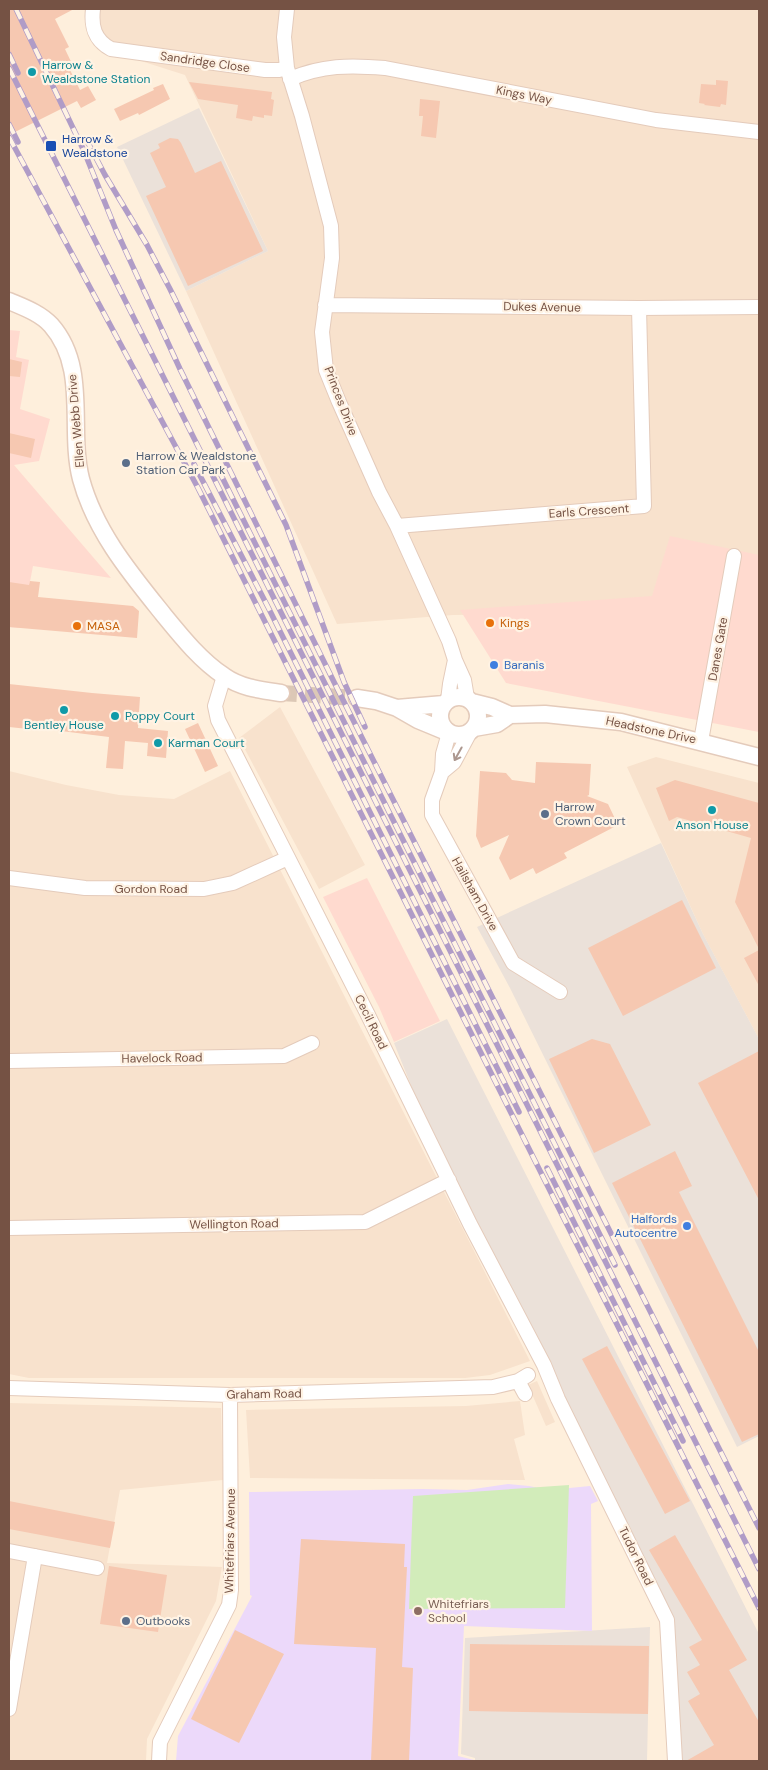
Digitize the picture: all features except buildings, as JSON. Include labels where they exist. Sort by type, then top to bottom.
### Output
[{"type":"street","name":"Sandridge Close","points":[[93,9],[94,31],[104,45],[111,49],[265,70],[279,70],[288,74]]},
{"type":"street","name":"Princes Drive","points":[[287,9],[284,37],[288,74],[302,116],[331,226],[332,258],[322,332],[326,370],[375,483],[397,526],[449,640],[454,660],[464,680],[469,700]]},
{"type":"street","name":"Kings Way","points":[[288,74],[324,68],[365,66],[385,68],[656,120],[759,132]]},
{"type":"street","name":"Ellen Webb Drive","points":[[9,301],[41,317],[51,325],[65,349],[74,380],[77,460],[84,489],[95,515],[124,565],[173,626],[198,653],[224,676]]},
{"type":"street","name":"Dukes Avenue","points":[[325,306],[759,307]]},
{"type":"street","name":"Earls Crescent","points":[[397,526],[644,506],[639,308]]},
{"type":"street","name":"Danes Gate","points":[[701,741],[734,556]]},
{"type":"street","name":"Princes Drive","points":[[446,702],[454,660]]},
{"type":"street","points":[[224,676],[240,685],[282,693]]},
{"type":"street","name":"Cecil Road","points":[[224,676],[215,706],[218,720],[544,1365]]},
{"type":"street","points":[[358,698],[376,701],[397,708],[418,720],[460,736],[472,730],[478,717],[476,707],[469,700],[454,697],[446,702],[397,708]]},
{"type":"street","name":"Headstone Drive","points":[[469,700],[510,715],[545,714],[621,722],[759,757]]},
{"type":"street","points":[[446,702],[441,710],[440,722],[448,732]]},
{"type":"street","name":"Headstone Drive","points":[[472,730],[497,724],[510,715]]},
{"type":"street","name":"Hailsham Drive","points":[[442,772],[454,762],[472,730]]},
{"type":"street","name":"Hailsham Drive","points":[[448,732],[443,754],[442,772],[432,800],[432,815],[513,963],[560,992]]},
{"type":"street","name":"Gordon Road","points":[[9,878],[85,888],[204,889],[233,883],[288,858]]},
{"type":"street","name":"Havelock Road","points":[[9,1061],[284,1056],[312,1043]]},
{"type":"street","name":"Wellington Road","points":[[9,1228],[366,1222],[449,1180]]},
{"type":"street","name":"Tudor Road","points":[[544,1365],[562,1406],[667,1620],[675,1761]]},
{"type":"street","name":"Graham Road","points":[[9,1388],[230,1395],[493,1388],[523,1378],[526,1394]]},
{"type":"street","name":"Whitefriars Avenue","points":[[159,1761],[160,1742],[228,1605],[231,1590],[230,1395]]},
{"type":"street","points":[[9,1551],[97,1568]]},
{"type":"street","points":[[9,1710],[35,1556]]},
{"type":"shaded area","points":[[98,9],[759,9],[759,563],[681,612],[453,615],[337,624],[186,291],[268,251],[185,75],[119,54],[96,26]]},
{"type":"shaded area","points":[[199,108],[268,251],[186,291],[117,147]]},
{"type":"shaded area","points":[[9,330],[20,331],[16,357],[29,360],[20,409],[50,419],[39,461],[14,465],[111,578],[33,566],[21,628],[9,627]]},
{"type":"shaded area","points":[[670,536],[759,555],[759,732],[506,683],[460,610],[652,596]]},
{"type":"shaded area","points":[[280,707],[365,865],[319,889],[239,738]]},
{"type":"shaded area","points":[[656,757],[759,783],[759,1039],[703,934],[627,767]]},
{"type":"shaded area","points":[[9,771],[66,785],[119,795],[174,799],[230,771],[530,1361],[490,1375],[465,1378],[29,1378],[9,1374]]},
{"type":"shaded area","points":[[661,843],[703,934],[759,1039],[759,1436],[737,1447],[510,988],[477,927]]},
{"type":"shaded area","points":[[367,878],[440,1021],[394,1042],[379,1007],[323,897]]},
{"type":"shaded area","points":[[447,1019],[759,1634],[759,1761],[682,1761],[667,1620],[449,1180],[394,1043]]},
{"type":"shaded area","points":[[537,1381],[555,1422],[546,1426],[528,1385]]},
{"type":"shaded area","points":[[520,1401],[525,1435],[514,1439],[525,1480],[250,1478],[246,1410],[466,1406]]},
{"type":"shaded area","points":[[9,1403],[221,1408],[223,1480],[120,1490],[107,1563],[222,1567],[216,1601],[147,1739],[146,1761],[9,1761]]},
{"type":"shaded area","name":"Whitefriars School","points":[[508,1484],[549,1490],[590,1486],[598,1501],[591,1504],[592,1631],[464,1626],[458,1756],[474,1761],[176,1761],[178,1736],[252,1596],[250,1595],[249,1492],[467,1490]]},
{"type":"shaded area","points":[[650,1627],[647,1761],[475,1761],[475,1758],[461,1754],[465,1638]]},
{"type":"green space","points":[[569,1485],[565,1608],[409,1609],[413,1496]]},
{"type":"tunnel","points":[[281,693],[357,698]]},
{"type":"railway","points":[[16,9],[84,151],[116,230],[180,369],[334,682],[759,1528]]},
{"type":"railway","points":[[9,54],[18,73]]},
{"type":"railway","points":[[9,68],[759,1569]]},
{"type":"railway","points":[[9,124],[18,142]]},
{"type":"railway","points":[[9,137],[198,488],[759,1608]]},
{"type":"railway","points":[[86,139],[170,289],[286,525],[344,682],[365,727]]},
{"type":"railway","points":[[194,464],[268,607],[519,1112]]},
{"type":"railway","points":[[218,469],[615,1265]]},
{"type":"railway","points":[[547,1168],[683,1441]]},
{"type":"place","name":"Harrow & Wealdstone Station","points":[[32,72]]},
{"type":"place","name":"Harrow & Wealdstone","points":[[51,146]]},
{"type":"place","name":"Harrow & Wealdstone Station Car Park","points":[[126,463]]},
{"type":"place","name":"Kings","points":[[490,623]]},
{"type":"place","name":"MASA","points":[[77,626]]},
{"type":"place","name":"Baranis","points":[[494,665]]},
{"type":"place","name":"Bentley House","points":[[64,710]]},
{"type":"place","name":"Poppy Court","points":[[115,716]]},
{"type":"place","name":"Karman Court","points":[[158,743]]},
{"type":"place","name":"Anson House","points":[[712,810]]},
{"type":"place","name":"Harrow Crown Court","points":[[545,814]]},
{"type":"place","name":"Halfords Autocentre","points":[[687,1226]]},
{"type":"place","name":"Whitefriars School","points":[[418,1611]]},
{"type":"place","name":"Outbooks","points":[[126,1621]]}]
